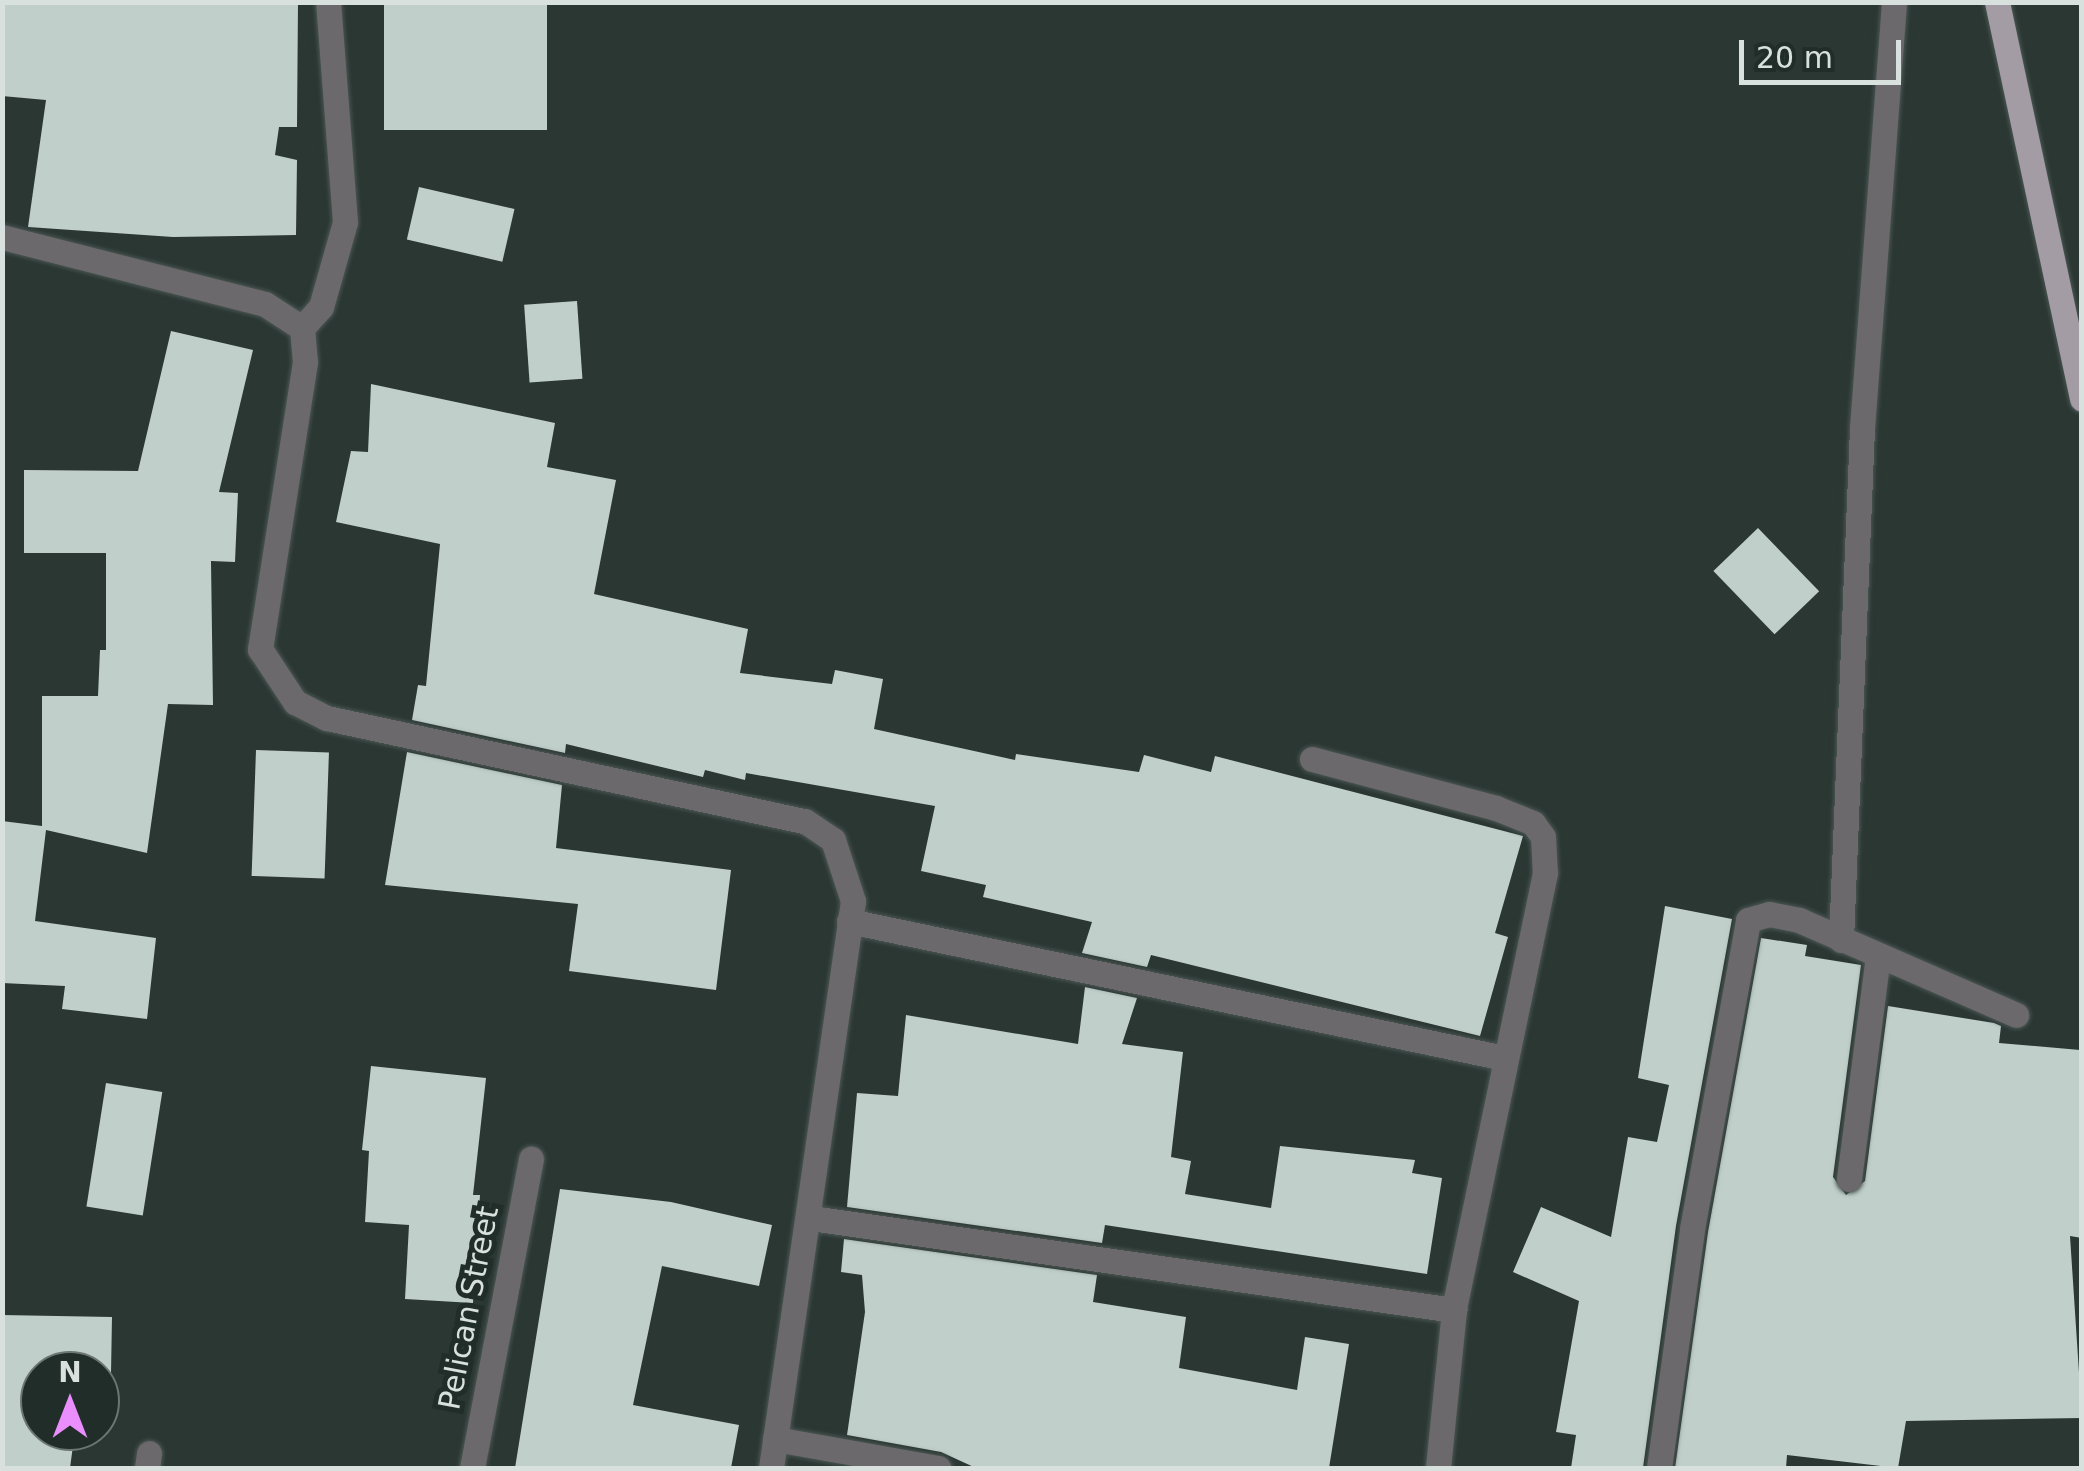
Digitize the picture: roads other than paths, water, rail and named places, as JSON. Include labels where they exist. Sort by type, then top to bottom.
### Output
[{"type":"main road","points":[[1997,2],[2082,399]]},
{"type":"street","points":[[328,2],[346,222],[321,307],[302,328],[305,362],[260,648],[277,683],[295,702],[326,718],[805,821],[833,840],[849,872],[849,921],[811,1218],[771,1468]]},
{"type":"street","points":[[1841,940],[1862,428],[1894,2]]},
{"type":"street","points":[[2,237],[264,304],[302,328]]},
{"type":"street","points":[[1312,759],[1496,808],[1533,823],[1543,837],[1545,872],[1454,1310],[1438,1468]]},
{"type":"street","points":[[1658,1468],[1692,1229],[1744,930],[1756,916],[1783,914],[2016,1015]]},
{"type":"street","points":[[849,921],[1504,1058]]},
{"type":"street","points":[[1849,1179],[1878,956]]},
{"type":"street","name":"Pelican Street","points":[[472,1468],[531,1159]]},
{"type":"street","points":[[811,1218],[1454,1310]]},
{"type":"street","points":[[775,1439],[938,1468]]}]
